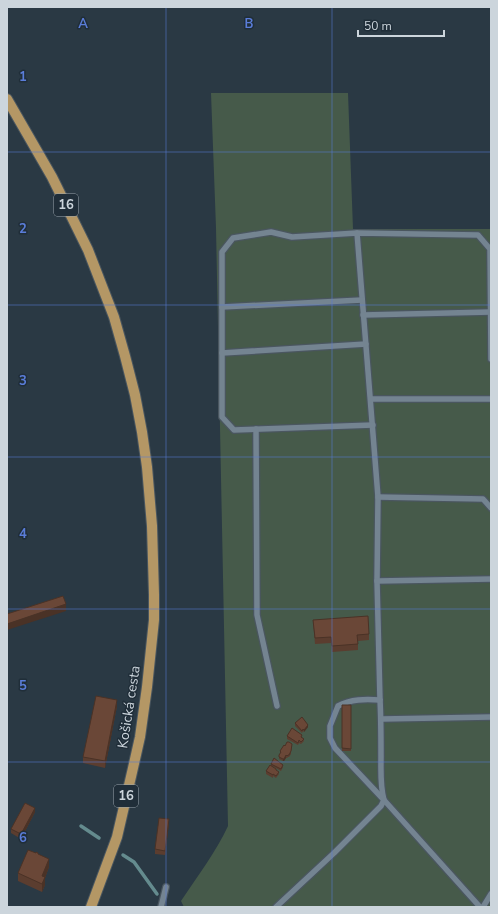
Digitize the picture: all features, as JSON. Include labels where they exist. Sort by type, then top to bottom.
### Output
[{"type":"main road","name":"Košická cesta","points":[[7,99],[52,177],[88,250],[114,317],[126,356],[139,417],[151,505],[154,569],[154,620],[144,710],[133,768],[116,837],[91,907]]},
{"type":"lane","points":[[373,425],[234,430],[222,418],[222,252],[233,238],[271,232],[292,236],[357,233],[478,235],[490,249],[491,359]]},
{"type":"lane","points":[[276,907],[371,817],[381,806],[384,800],[381,780],[382,719],[380,700],[377,582],[378,497],[357,233]]},
{"type":"lane","points":[[222,307],[362,300]]},
{"type":"lane","points":[[363,315],[491,312]]},
{"type":"lane","points":[[222,354],[366,344]]},
{"type":"lane","points":[[371,400],[491,399]]},
{"type":"lane","points":[[256,429],[257,615],[277,706]]},
{"type":"lane","points":[[378,497],[483,499],[491,508]]},
{"type":"lane","points":[[377,582],[491,579]]},
{"type":"lane","points":[[380,700],[364,699],[346,702],[338,706],[330,726],[330,738],[335,748],[481,907],[491,894]]},
{"type":"lane","points":[[382,719],[491,717]]},
{"type":"lane","points":[[161,907],[166,887]]},
{"type":"green space","points":[[211,93],[348,93],[353,229],[491,229],[491,907],[184,907],[181,901],[212,855],[228,826],[216,228]]},
{"type":"building","points":[[63,596],[66,604],[7,624],[7,614]]},
{"type":"building","points":[[368,616],[369,634],[357,635],[358,644],[332,646],[331,637],[315,638],[313,620]]},
{"type":"building","points":[[96,696],[117,700],[105,761],[83,757]]},
{"type":"building","points":[[342,705],[351,705],[351,749],[342,748]]},
{"type":"building","points":[[302,717],[308,725],[302,731],[295,723]]},
{"type":"building","points":[[292,728],[302,735],[301,737],[304,739],[301,742],[299,740],[298,743],[287,736]]},
{"type":"building","points":[[287,742],[292,744],[291,751],[289,755],[286,755],[283,759],[279,757],[279,755],[281,752],[280,751]]},
{"type":"building","points":[[274,758],[283,765],[281,769],[271,764]]},
{"type":"building","points":[[270,765],[279,772],[276,776],[266,771]]},
{"type":"building","points":[[25,803],[35,808],[21,834],[11,829]]},
{"type":"building","points":[[159,818],[169,819],[165,851],[155,849]]},
{"type":"building","points":[[28,850],[36,852],[49,859],[42,876],[45,877],[42,884],[18,873]]},
{"type":"waterway","points":[[81,826],[99,838]]},
{"type":"waterway","points":[[123,855],[134,862],[157,894]]}]
